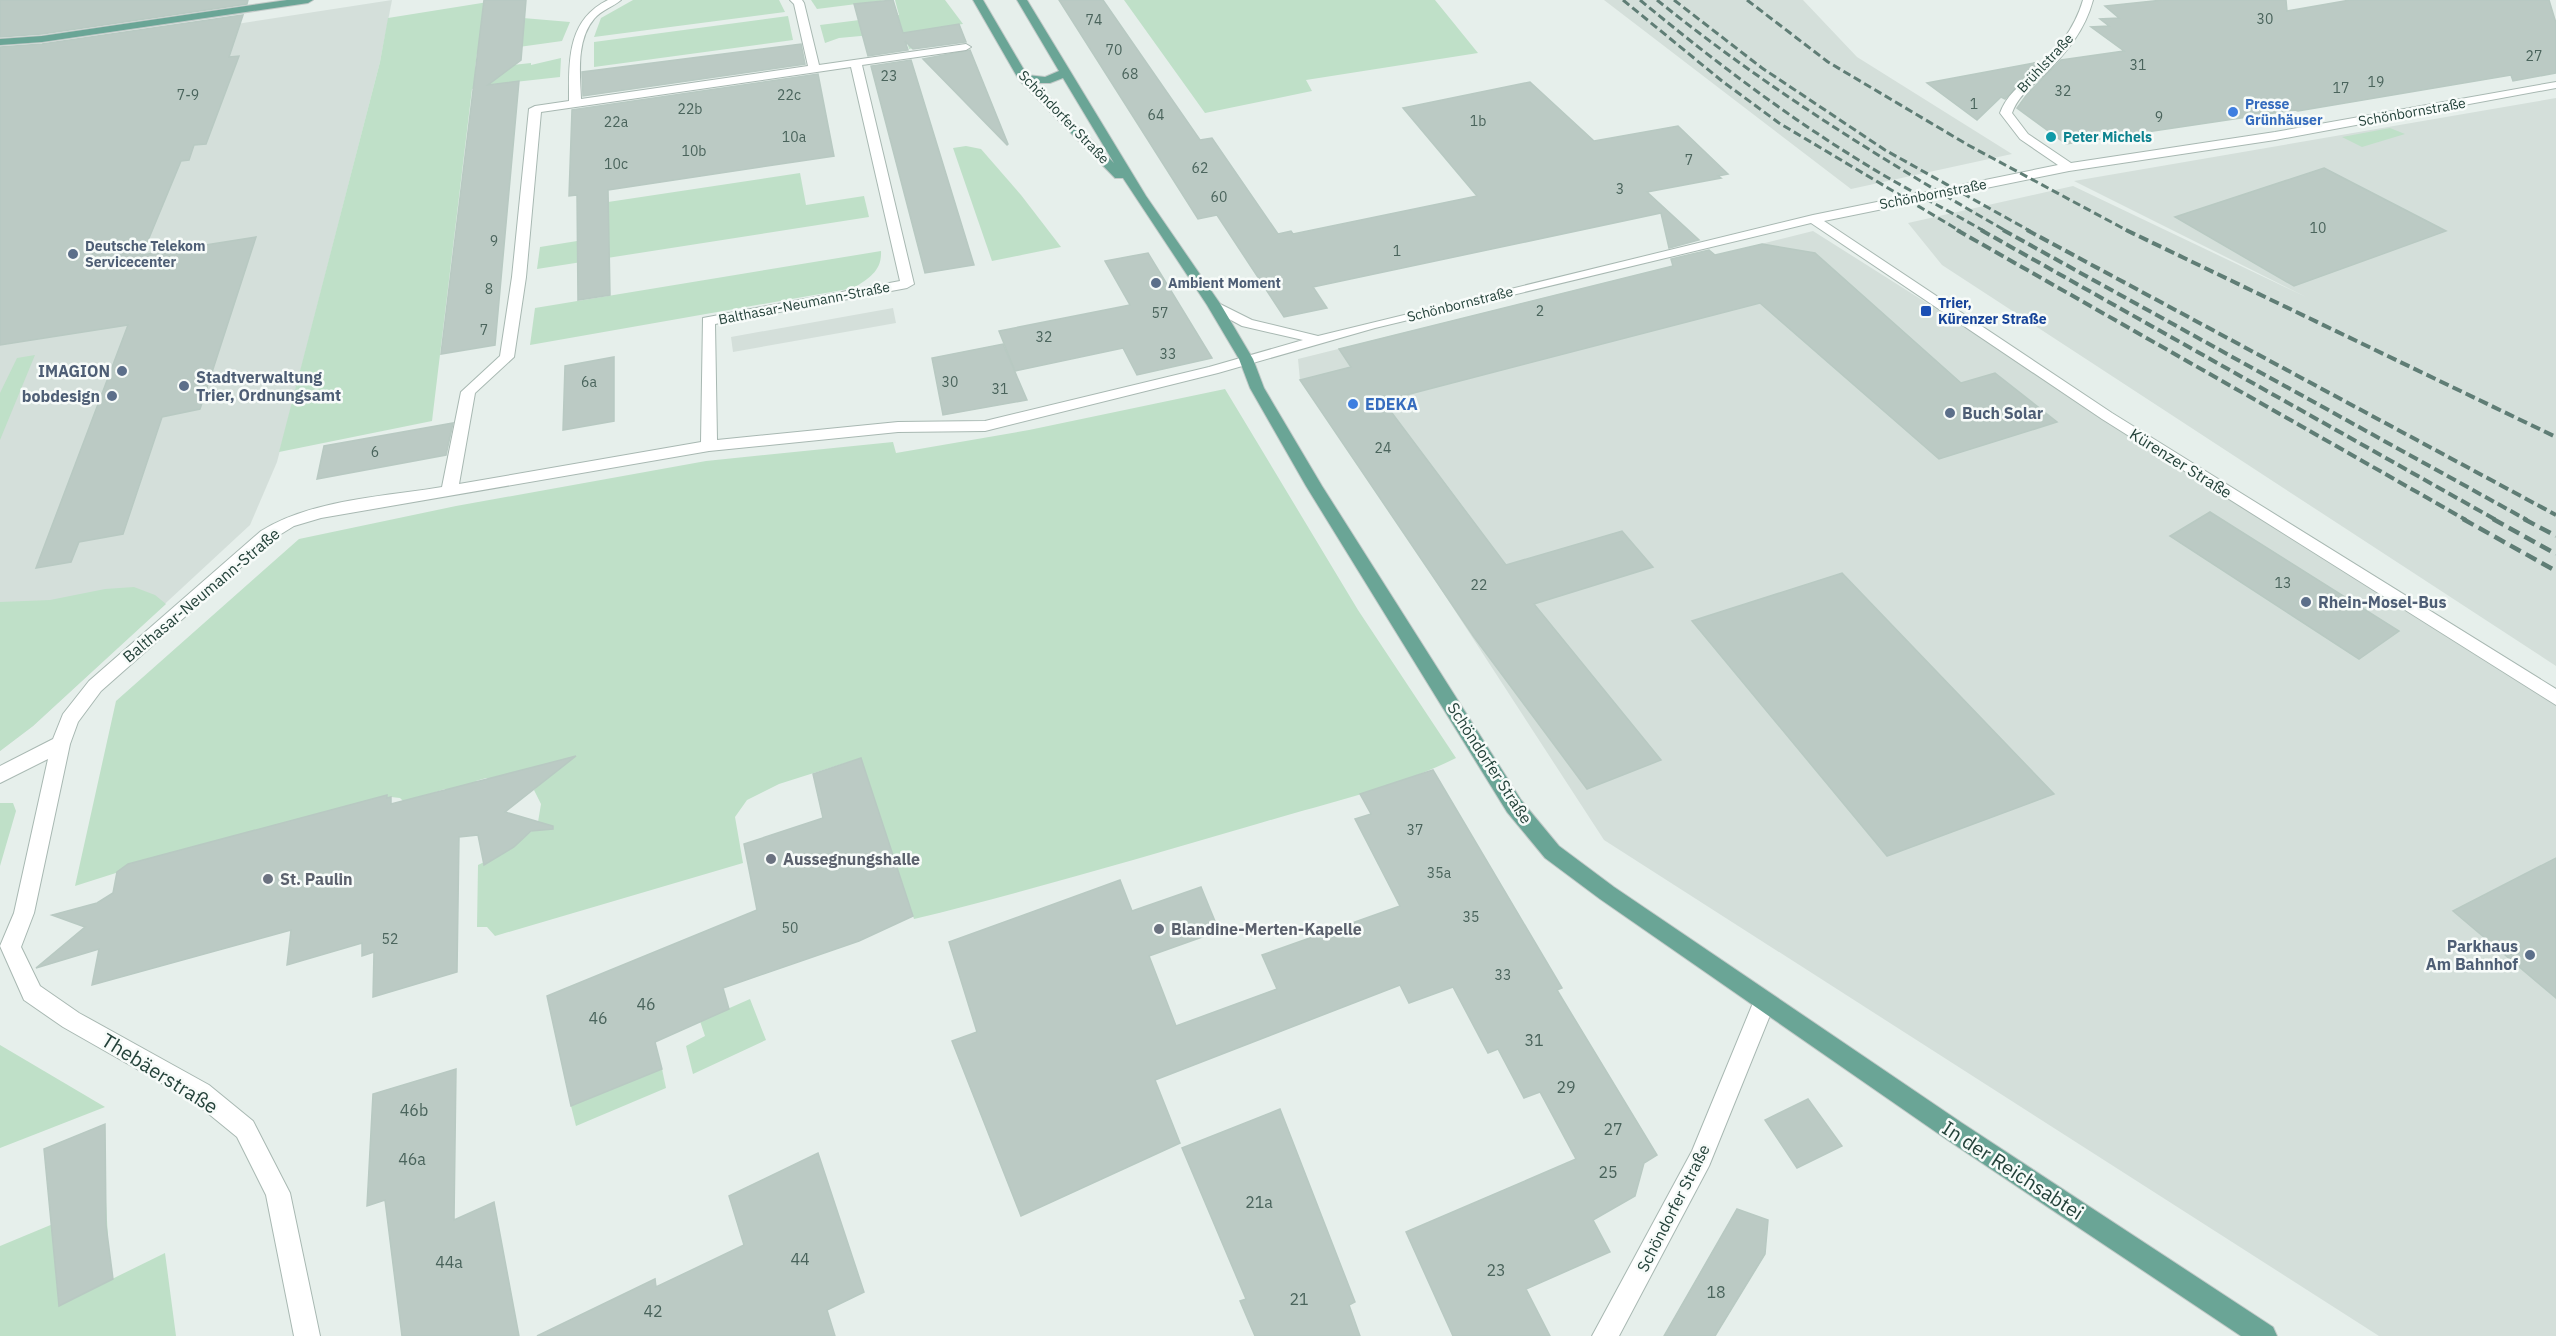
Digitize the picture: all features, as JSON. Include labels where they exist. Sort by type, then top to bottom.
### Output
[{"type":"main road","points":[[0,42],[42,39],[308,0]]},
{"type":"main road","name":"Schöndorfer Straße","points":[[978,0],[1023,78],[1140,196]]},
{"type":"main road","name":"Schöndorfer Straße","points":[[1022,0],[1140,196],[1214,305],[1246,359],[1257,388],[1314,486],[1514,806],[1552,852],[1764,1003]]},
{"type":"main road","points":[[0,51],[42,39]]},
{"type":"main road","points":[[1023,78],[1042,82],[1056,79],[1065,72]]},
{"type":"main road","name":"In der Reichsabtei","points":[[1764,1003],[2264,1336]]},
{"type":"street","points":[[575,102],[576,44],[584,21],[616,0]]},
{"type":"street","points":[[795,0],[799,3],[814,69]]},
{"type":"street","name":"Brühlstraße","points":[[2069,167],[2017,131],[2008,122],[2006,113],[2015,95],[2070,41],[2085,15],[2088,0]]},
{"type":"street","points":[[450,489],[468,392],[507,357],[519,277],[535,108],[966,47]]},
{"type":"street","name":"Balthasar-Neumann-Straße","points":[[709,446],[708,321],[907,284],[856,64]]},
{"type":"street","name":"Schönbornstraße","points":[[1246,359],[1318,339],[1813,219],[2069,167],[2276,136],[2556,85]]},
{"type":"street","name":"Kürenzer Straße","points":[[1813,219],[2107,417],[2556,698]]},
{"type":"street","name":"Schönbornstraße","points":[[1214,305],[1247,323],[1318,339]]},
{"type":"street","name":"Balthasar-Neumann-Straße","points":[[5,948],[24,913],[61,744],[70,719],[95,686],[267,535],[288,522],[321,513],[450,489],[709,446],[898,426],[945,428],[985,426],[1214,370],[1246,359]]},
{"type":"street","points":[[0,774],[61,744]]},
{"type":"street","name":"Thebäerstraße","points":[[5,948],[32,993],[71,1020],[201,1094],[244,1129],[279,1193],[307,1336]]},
{"type":"street","name":"Schöndorfer Straße","points":[[1605,1336],[1701,1158],[1764,1003]]},
{"type":"shaded area","points":[[392,0],[380,62],[277,462],[250,525],[33,726],[0,751],[0,215],[95,46]]},
{"type":"shaded area","points":[[1604,0],[1803,0],[1857,57],[2012,154],[1851,189]]},
{"type":"shaded area","points":[[2556,98],[2556,666],[1942,265],[1908,223],[2073,186],[2306,297],[2074,181]]},
{"type":"shaded area","points":[[1813,231],[2556,701],[2556,1336],[2379,1336],[1604,840],[1381,497],[1300,380],[1298,359]]},
{"type":"shaded area","points":[[893,308],[896,323],[733,352],[731,337]]},
{"type":"green space","points":[[520,0],[523,18],[570,22],[562,41],[477,53],[475,69],[531,63],[531,65],[561,58],[560,77],[472,89],[432,421],[279,452],[380,62],[388,18],[488,2]]},
{"type":"green space","points":[[633,0],[779,0],[785,12],[594,37],[601,18]]},
{"type":"green space","points":[[811,0],[888,0],[817,9]]},
{"type":"green space","points":[[895,0],[945,0],[963,24],[921,30],[926,46],[909,49],[904,32],[839,38],[825,43],[820,25],[899,15]]},
{"type":"green space","points":[[1124,0],[1435,0],[1478,53],[1306,80],[1312,91],[1205,113]]},
{"type":"green space","points":[[788,16],[793,40],[594,67],[594,42]]},
{"type":"green space","points":[[2390,128],[2405,134],[2362,147],[2342,137]]},
{"type":"green space","points":[[966,146],[981,149],[1021,195],[1061,247],[992,261],[953,148]]},
{"type":"green space","points":[[800,173],[806,205],[864,196],[869,217],[537,269],[540,247],[608,236],[608,202]]},
{"type":"green space","points":[[881,251],[877,269],[854,288],[530,345],[535,308]]},
{"type":"green space","points":[[35,355],[0,440],[0,393],[17,358]]},
{"type":"green space","name":"St. Paulin","points":[[1225,389],[1358,610],[1456,758],[1408,779],[1358,795],[1043,885],[914,919],[861,758],[779,784],[747,800],[735,817],[743,863],[495,936],[487,927],[477,927],[478,865],[511,849],[541,823],[538,822],[541,804],[534,790],[537,787],[486,778],[476,783],[446,791],[445,789],[404,802],[400,798],[391,797],[327,811],[128,864],[119,872],[75,886],[116,701],[299,539],[456,506],[706,461],[893,442],[896,453],[1029,430]]},
{"type":"green space","points":[[134,587],[155,595],[166,604],[33,726],[0,751],[0,602],[50,600],[105,589]]},
{"type":"green space","points":[[0,803],[13,803],[16,811],[0,866]]},
{"type":"green space","points":[[750,999],[766,1040],[693,1074],[686,1046],[705,1036],[700,1021]]},
{"type":"green space","points":[[0,1045],[105,1107],[0,1148]]},
{"type":"green space","points":[[662,1069],[666,1088],[576,1126],[571,1106]]},
{"type":"green space","points":[[106,1202],[108,1239],[55,1266],[59,1305],[165,1253],[176,1336],[0,1336],[0,1246]]},
{"type":"building","points":[[0,0],[248,0],[247,4],[42,34],[0,37]]},
{"type":"building","points":[[484,0],[526,0],[521,60],[488,85],[519,81],[495,345],[441,354]]},
{"type":"building","points":[[893,0],[903,33],[959,24],[966,42],[913,49],[905,41],[908,50],[868,56],[854,4]]},
{"type":"building","points":[[1059,0],[1103,0],[1200,140],[1212,138],[1278,234],[1291,231],[1293,234],[1477,196],[1403,108],[1530,82],[1594,141],[1678,126],[1728,174],[1718,176],[1721,178],[1647,192],[1699,240],[1669,248],[1661,213],[1313,287],[1327,308],[1284,317],[1217,215],[1198,219]]},
{"type":"building","points":[[2163,0],[2286,0],[2287,11],[2350,0],[2549,0],[2556,23],[2556,73],[2513,81],[2511,75],[2298,111],[2066,144],[2017,108],[2028,93],[2061,60],[2124,51],[2091,27],[2109,26],[2100,19],[2119,18],[2105,6]]},
{"type":"building","points":[[243,15],[229,57],[239,56],[206,144],[194,145],[189,160],[181,161],[142,255],[256,237],[200,409],[162,417],[123,534],[79,542],[71,562],[36,568],[128,325],[0,345],[0,47],[42,44]]},
{"type":"building","points":[[801,44],[805,64],[583,96],[582,72]]},
{"type":"building","points":[[970,50],[1008,144],[1007,145],[923,59]]},
{"type":"building","points":[[911,60],[974,265],[925,273],[871,66]]},
{"type":"building","points":[[2039,62],[2005,99],[2001,97],[1977,120],[1927,83]]},
{"type":"building","points":[[818,74],[834,156],[608,190],[610,295],[578,300],[577,195],[569,196],[572,110]]},
{"type":"building","points":[[2324,168],[2446,231],[2294,286],[2175,217]]},
{"type":"building","points":[[1762,244],[1815,253],[1961,383],[1995,373],[2057,422],[1939,459],[1760,303],[1383,401],[1506,565],[1622,531],[1653,567],[1534,604],[1661,760],[1587,789],[1474,637],[1300,380],[1351,367],[1339,349],[1673,266],[1671,259],[1709,250],[1715,255]]},
{"type":"building","points":[[1148,253],[1212,358],[1137,375],[1123,348],[1015,371],[999,331],[1130,305],[1105,261]]},
{"type":"building","points":[[1003,344],[1027,400],[943,415],[932,358]]},
{"type":"building","points":[[614,357],[614,421],[563,430],[565,366]]},
{"type":"building","points":[[453,423],[446,455],[317,479],[324,446]]},
{"type":"building","points":[[2210,512],[2399,631],[2359,659],[2170,536]]},
{"type":"building","points":[[1842,573],[2054,794],[1887,856],[1692,621]]},
{"type":"building","name":"St. Paulin","points":[[576,756],[505,812],[553,826],[553,829],[531,831],[514,847],[484,865],[478,835],[459,837],[457,972],[373,997],[374,952],[362,956],[362,943],[287,965],[291,930],[92,985],[99,949],[36,968],[85,927],[52,915],[97,903],[113,893],[117,872],[128,864],[387,795],[387,798],[391,797],[391,804]]},
{"type":"building","points":[[861,758],[913,916],[859,941],[723,988],[729,1009],[655,1042],[662,1069],[571,1106],[547,996],[757,910],[744,844],[823,818],[813,774]]},
{"type":"building","points":[[1433,770],[1562,988],[1557,990],[1657,1155],[1644,1163],[1635,1196],[1593,1220],[1610,1252],[1526,1289],[1550,1336],[1453,1336],[1406,1232],[1576,1159],[1540,1092],[1524,1098],[1498,1049],[1488,1053],[1453,987],[1409,1003],[1400,985],[1155,1080],[1180,1143],[1021,1216],[952,1041],[977,1032],[949,942],[1120,880],[1132,911],[1201,887],[1219,931],[1149,956],[1176,1026],[1277,989],[1262,955],[1400,906],[1355,819],[1371,814],[1360,794]]},
{"type":"building","name":"Parkhaus Am Bahnhof","points":[[2556,858],[2556,998],[2453,911]]},
{"type":"building","points":[[456,1069],[454,1220],[494,1202],[519,1336],[402,1336],[385,1200],[367,1206],[373,1094]]},
{"type":"building","points":[[1808,1099],[1842,1146],[1797,1168],[1765,1120]]},
{"type":"building","points":[[1280,1109],[1355,1302],[1349,1305],[1360,1336],[1255,1336],[1240,1301],[1246,1299],[1182,1148]]},
{"type":"building","points":[[105,1124],[106,1225],[113,1279],[59,1306],[44,1149]]},
{"type":"building","points":[[818,1153],[864,1292],[827,1310],[835,1336],[537,1336],[655,1279],[656,1287],[744,1245],[729,1196]]},
{"type":"building","points":[[1737,1209],[1768,1220],[1765,1254],[1715,1336],[1664,1336]]},
{"type":"railway","points":[[1623,0],[1722,81],[1779,123],[1960,231]]},
{"type":"railway","points":[[1640,0],[1719,63],[1829,141],[1873,169],[1984,231]]},
{"type":"railway","points":[[1657,0],[1783,93],[1915,178],[2006,231]]},
{"type":"railway","points":[[1674,0],[1762,68],[1885,150],[2030,231]]},
{"type":"railway","points":[[1747,0],[1828,62],[1968,145],[2127,231]]},
{"type":"railway","points":[[1957,230],[2466,520]]},
{"type":"railway","points":[[1981,230],[2496,520]]},
{"type":"railway","points":[[2003,230],[2527,520]]},
{"type":"railway","points":[[2027,230],[2556,515]]},
{"type":"railway","points":[[2127,231],[2556,437]]},
{"type":"railway","points":[[2463,519],[2556,571]]},
{"type":"railway","points":[[2493,519],[2556,554]]},
{"type":"railway","points":[[2524,519],[2556,536]]},
{"type":"place","name":"Presse Grünhäuser","points":[[2233,112]]},
{"type":"place","name":"Peter Michels","points":[[2051,137]]},
{"type":"place","name":"Deutsche Telekom Servicecenter","points":[[73,254]]},
{"type":"place","name":"Ambient Moment","points":[[1156,283]]},
{"type":"place","name":"Trier, Kürenzer Straße","points":[[1926,311]]},
{"type":"place","name":"IMAGION","points":[[122,371]]},
{"type":"place","name":"Stadtverwaltung Trier, Ordnungsamt","points":[[184,386]]},
{"type":"place","name":"bobdesign","points":[[112,396]]},
{"type":"place","name":"EDEKA","points":[[1353,404]]},
{"type":"place","name":"Buch Solar","points":[[1950,413]]},
{"type":"place","name":"Rhein-Mosel-Bus","points":[[2306,602]]},
{"type":"place","name":"Aussegnungshalle","points":[[771,859]]},
{"type":"place","name":"St. Paulin","points":[[268,879]]},
{"type":"place","name":"Blandine-Merten-Kapelle","points":[[1159,929]]},
{"type":"place","name":"Parkhaus Am Bahnhof","points":[[2530,955]]}]
